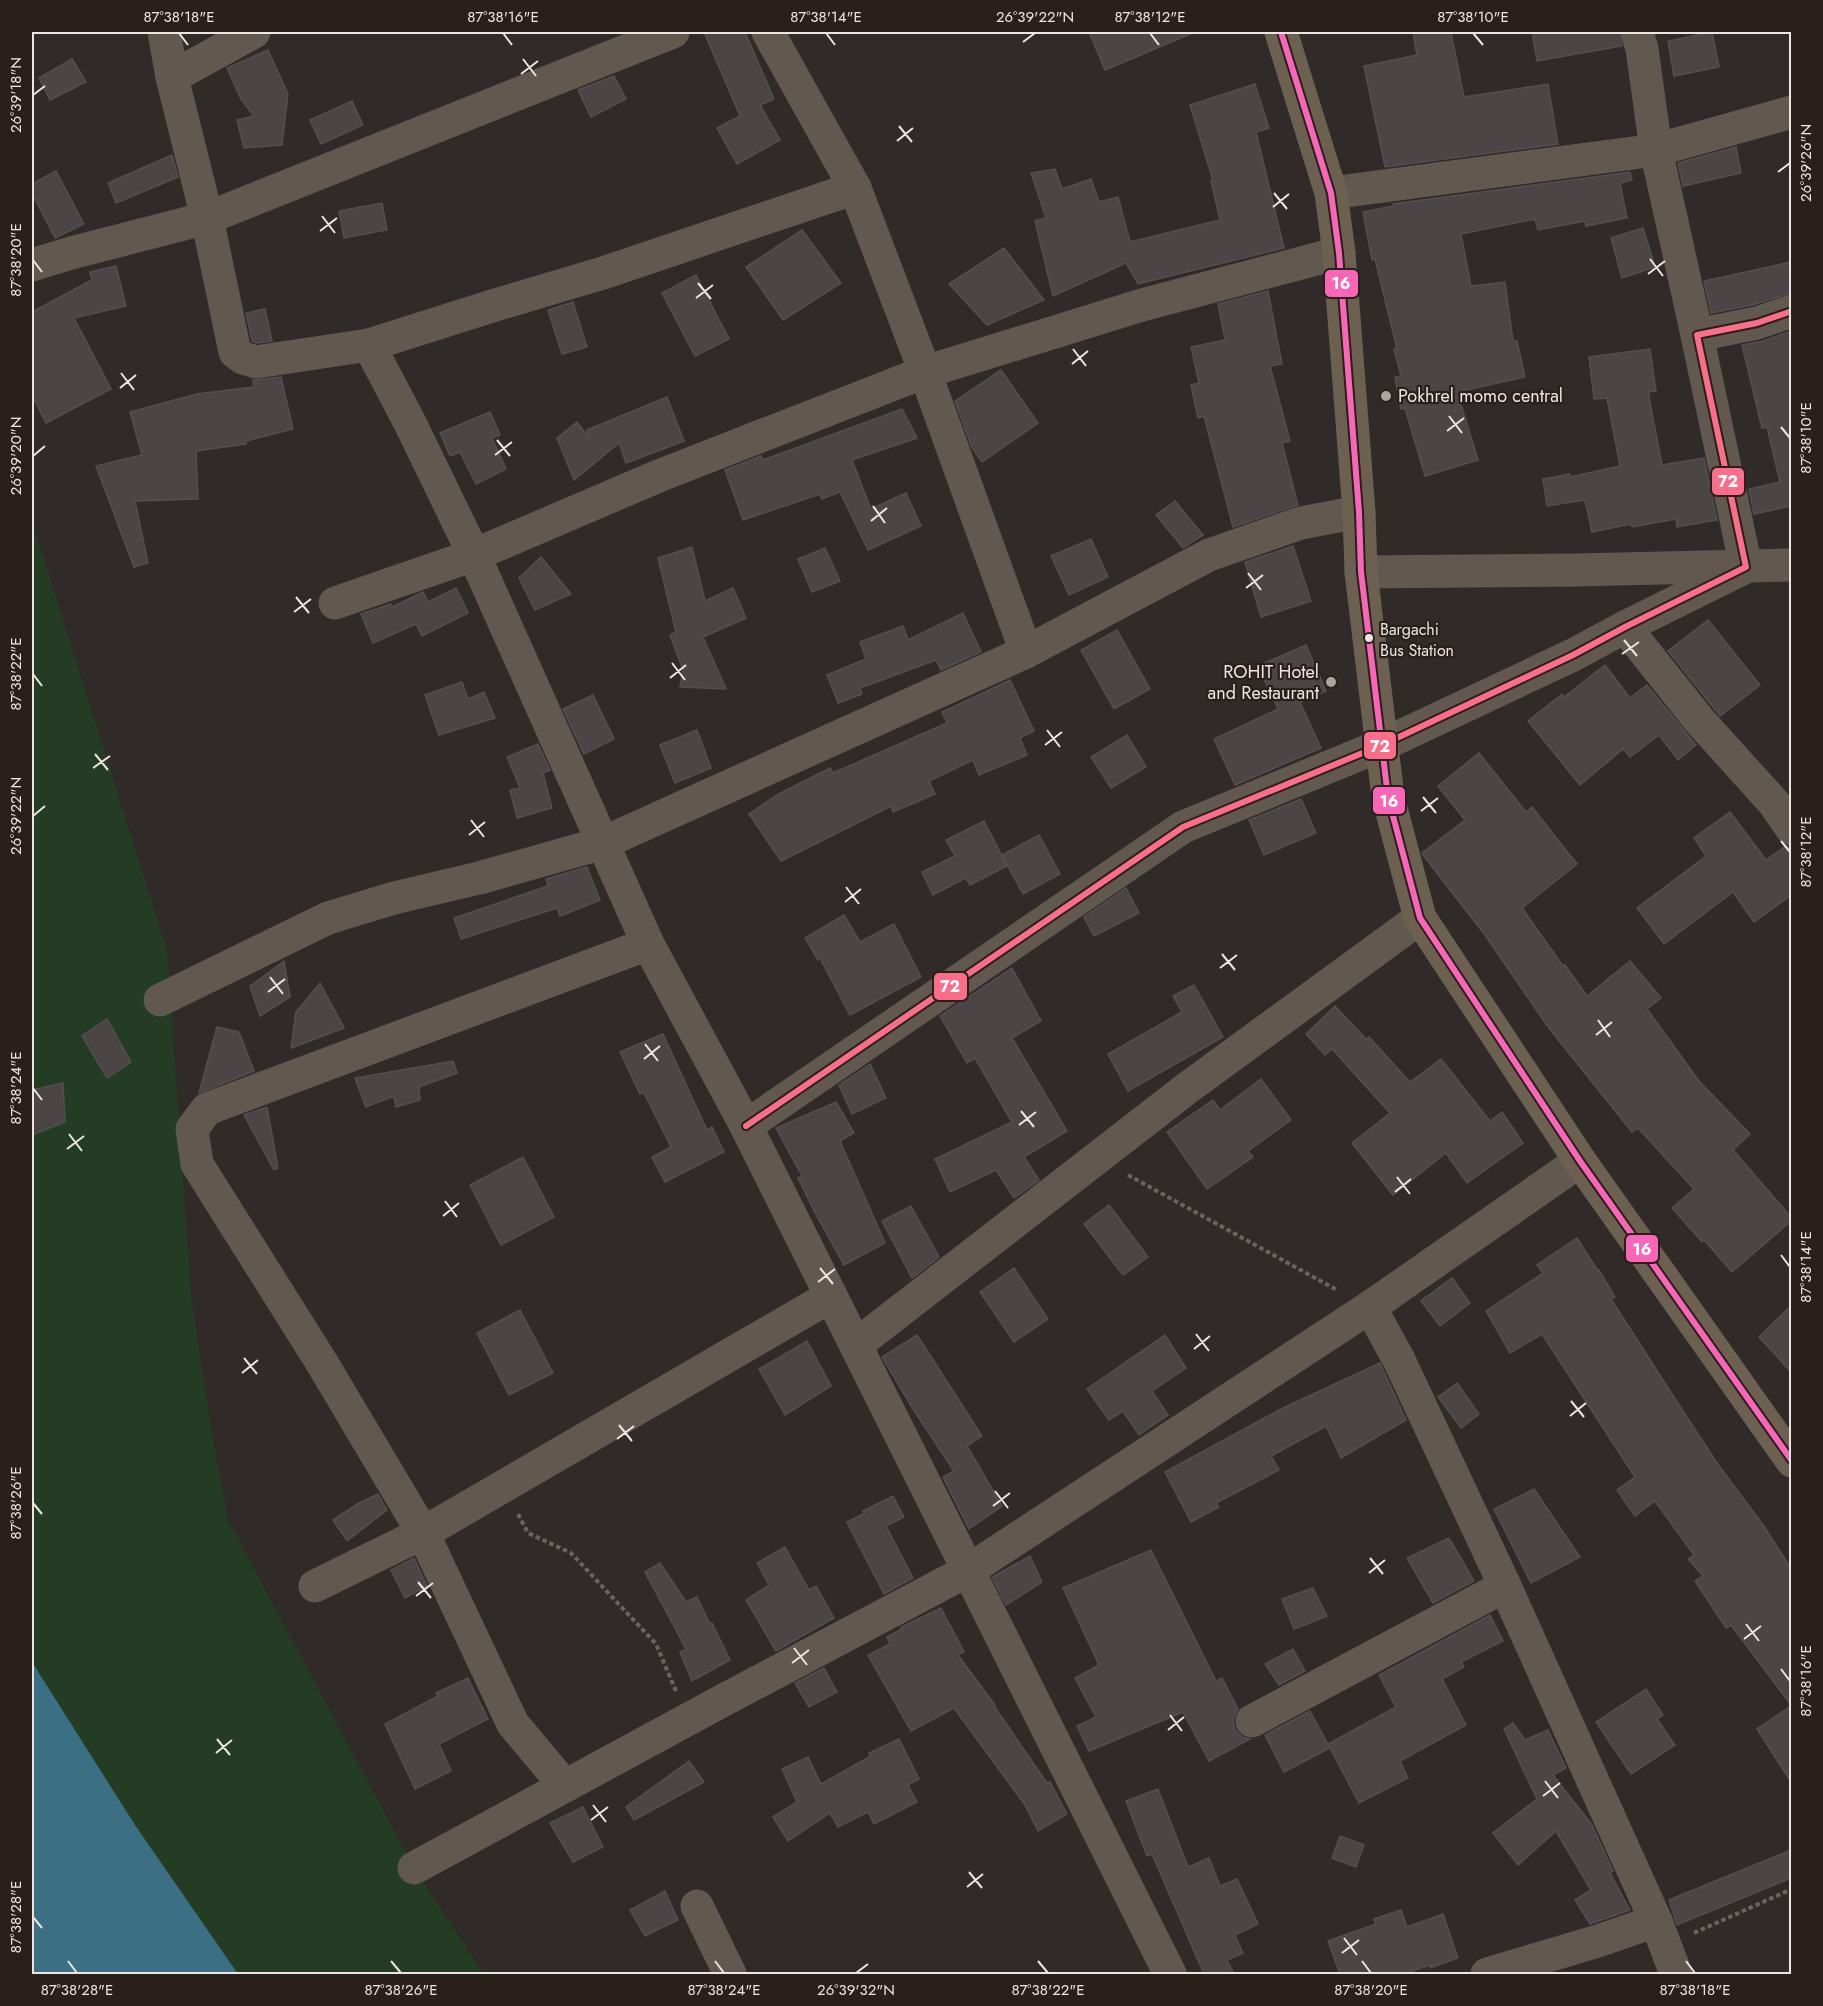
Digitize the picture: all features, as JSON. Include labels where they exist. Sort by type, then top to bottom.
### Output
[{"type":"main road","points":[[1281,32],[1331,193],[1338,252],[1359,512],[1361,572],[1388,797],[1420,918],[1580,1161],[1791,1461]]},
{"type":"street","points":[[164,32],[172,77],[207,218],[235,352],[243,358],[256,362],[369,345],[603,273],[855,188]]},
{"type":"street","points":[[172,77],[254,32]]},
{"type":"street","points":[[32,265],[207,218],[673,32]]},
{"type":"street","points":[[768,32],[855,188],[925,372],[1026,652]]},
{"type":"street","points":[[1637,32],[1642,49],[1656,150],[1746,567]]},
{"type":"street","points":[[1331,193],[1656,150],[1791,112]]},
{"type":"street","points":[[335,603],[474,555],[661,476],[925,372],[1142,305],[1338,252]]},
{"type":"street","points":[[1697,335],[1757,323],[1791,311]]},
{"type":"street","points":[[369,345],[474,555],[648,944],[746,1126],[1170,1974]]},
{"type":"street","points":[[160,1000],[328,918],[394,898],[479,878],[603,843],[1026,652],[1209,555],[1301,523],[1359,512]]},
{"type":"street","points":[[1361,572],[1791,565]]},
{"type":"street","points":[[746,1126],[1183,827],[1382,745],[1573,655],[1746,567]]},
{"type":"street","points":[[1625,627],[1699,720],[1774,803],[1791,829]]},
{"type":"street","points":[[856,1345],[1186,1089],[1420,918]]},
{"type":"street","points":[[565,1786],[513,1724],[423,1533],[322,1363],[197,1164],[192,1130],[207,1109],[648,944]]},
{"type":"street","points":[[414,1868],[969,1570],[1370,1307],[1580,1161]]},
{"type":"street","points":[[315,1586],[423,1533],[831,1296]]},
{"type":"street","points":[[1370,1307],[1399,1360],[1505,1586],[1666,1947],[1487,1974]]},
{"type":"street","points":[[1252,1721],[1505,1586]]},
{"type":"street","points":[[697,1906],[730,1974]]},
{"type":"path","points":[[1097,1158],[1370,1307]]},
{"type":"path","points":[[504,1486],[528,1533],[571,1553],[656,1644],[688,1719]]},
{"type":"path","points":[[1666,1947],[1791,1889]]},
{"type":"green space","points":[[32,521],[167,950],[191,1294],[228,1520],[414,1868],[484,1974],[238,1974],[135,1825],[32,1662]]},
{"type":"water","points":[[32,1662],[135,1825],[238,1974],[32,1974]]},
{"type":"building","points":[[704,32],[745,32],[774,99],[760,105],[780,140],[737,164],[717,128],[740,116]]},
{"type":"building","points":[[1089,32],[1195,32],[1105,70]]},
{"type":"building","points":[[1413,32],[1451,32],[1464,97],[1548,84],[1558,144],[1385,167],[1364,66],[1417,55]]},
{"type":"building","points":[[1532,32],[1619,32],[1622,46],[1537,61]]},
{"type":"building","points":[[1712,32],[1719,67],[1674,76],[1668,41]]},
{"type":"building","points":[[268,50],[288,94],[282,145],[244,148],[237,120],[254,116],[241,99],[227,68]]},
{"type":"building","points":[[72,59],[86,82],[50,100],[39,78]]},
{"type":"building","points":[[614,76],[626,99],[591,117],[578,90]]},
{"type":"building","points":[[1255,84],[1269,128],[1256,132],[1284,248],[1138,284],[1126,263],[1053,296],[1035,221],[1046,218],[1031,173],[1055,169],[1062,189],[1091,179],[1099,202],[1118,197],[1130,242],[1220,220],[1211,181],[1213,180],[1190,105]]},
{"type":"building","points":[[352,101],[363,125],[321,144],[310,120]]},
{"type":"building","points":[[1736,147],[1741,173],[1683,186],[1678,163]]},
{"type":"building","points":[[172,155],[178,177],[116,203],[108,183]]},
{"type":"building","points":[[56,171],[84,224],[55,238],[32,193],[32,184]]},
{"type":"building","points":[[1630,172],[1632,180],[1620,183],[1627,218],[1586,226],[1585,221],[1538,230],[1535,219],[1461,234],[1471,286],[1505,282],[1513,341],[1517,341],[1525,377],[1457,392],[1478,460],[1425,476],[1405,408],[1401,409],[1395,377],[1401,376],[1394,349],[1397,349],[1375,259],[1372,260],[1363,212],[1393,206],[1393,204]]},
{"type":"building","points":[[382,203],[387,230],[344,238],[339,211]]},
{"type":"building","points":[[1643,228],[1655,267],[1622,278],[1611,238]]},
{"type":"building","points":[[802,230],[841,283],[783,320],[746,267]]},
{"type":"building","points":[[1004,248],[1044,300],[987,325],[949,284]]},
{"type":"building","points":[[1791,262],[1791,293],[1752,305],[1711,313],[1704,281]]},
{"type":"building","points":[[116,266],[126,306],[74,318],[111,389],[46,423],[32,395],[32,312],[92,280],[90,272]]},
{"type":"building","points":[[696,275],[729,339],[695,356],[662,293]]},
{"type":"building","points":[[1268,291],[1282,364],[1270,366],[1290,441],[1282,443],[1298,505],[1233,527],[1204,416],[1198,418],[1191,385],[1199,383],[1191,347],[1225,340],[1218,304]]},
{"type":"building","points":[[573,302],[587,347],[562,354],[548,310]]},
{"type":"building","points":[[265,309],[272,341],[257,343],[252,341],[246,313]]},
{"type":"building","points":[[1791,331],[1791,506],[1754,514],[1749,489],[1780,482],[1767,427],[1762,428],[1742,345],[1763,341]]},
{"type":"building","points":[[1650,349],[1656,391],[1648,392],[1662,465],[1704,458],[1717,520],[1677,527],[1676,519],[1632,527],[1631,524],[1592,532],[1585,500],[1547,506],[1543,479],[1570,474],[1570,477],[1620,466],[1607,398],[1594,399],[1589,357]]},
{"type":"building","points":[[1001,370],[1038,423],[982,462],[972,448],[955,401]]},
{"type":"building","points":[[281,377],[293,429],[246,441],[246,444],[196,451],[198,499],[135,501],[148,563],[134,567],[96,466],[142,455],[130,412],[197,394],[254,387],[253,380]]},
{"type":"building","points":[[667,397],[684,441],[626,463],[619,443],[574,480],[557,438],[577,422],[589,438],[587,430]]},
{"type":"building","points":[[902,409],[917,438],[852,460],[871,509],[906,493],[921,526],[868,550],[840,492],[822,499],[820,494],[743,520],[725,470],[761,456],[763,460]]},
{"type":"building","points":[[490,412],[500,435],[492,438],[506,469],[476,484],[460,452],[450,456],[440,433]]},
{"type":"building","points":[[1175,501],[1203,535],[1183,548],[1156,515]]},
{"type":"building","points":[[1091,539],[1108,577],[1069,595],[1051,556]]},
{"type":"building","points":[[1293,546],[1311,601],[1261,617],[1245,562]]},
{"type":"building","points":[[692,547],[705,601],[733,588],[746,618],[703,637],[726,689],[680,687],[683,670],[670,635],[676,632],[658,558]]},
{"type":"building","points":[[825,548],[840,581],[812,592],[798,559]]},
{"type":"building","points":[[541,557],[571,594],[535,610],[519,578]]},
{"type":"building","points":[[456,588],[468,613],[422,636],[416,624],[373,643],[361,614],[391,604],[392,607],[423,592],[428,602]]},
{"type":"building","points":[[963,613],[981,652],[941,670],[936,660],[860,688],[862,694],[838,703],[827,675],[866,659],[860,642],[903,626],[908,640]]},
{"type":"building","points":[[1708,620],[1760,685],[1720,716],[1668,651]]},
{"type":"building","points":[[1117,630],[1150,689],[1114,709],[1081,650]]},
{"type":"building","points":[[1306,645],[1326,691],[1300,702],[1321,748],[1235,785],[1214,739],[1278,709],[1258,666]]},
{"type":"building","points":[[1605,665],[1630,698],[1647,685],[1696,745],[1678,760],[1659,735],[1630,757],[1623,749],[1580,785],[1528,721],[1562,694],[1564,697]]},
{"type":"building","points":[[1010,680],[1034,731],[1020,738],[1027,755],[979,775],[973,760],[929,781],[935,794],[893,812],[891,806],[781,861],[749,814],[777,795],[830,768],[833,773],[947,723],[942,712]]},
{"type":"building","points":[[462,682],[468,699],[484,692],[495,718],[439,735],[425,695]]},
{"type":"building","points":[[593,695],[614,739],[584,754],[563,709]]},
{"type":"building","points":[[697,730],[711,768],[675,783],[660,745]]},
{"type":"building","points":[[1127,735],[1146,767],[1111,788],[1091,757]]},
{"type":"building","points":[[538,744],[550,770],[543,773],[552,808],[517,818],[510,790],[520,788],[507,757]]},
{"type":"building","points":[[1479,753],[1526,812],[1532,807],[1577,864],[1522,908],[1587,996],[1630,961],[1661,998],[1647,1009],[1699,1081],[1750,1134],[1733,1150],[1791,1217],[1791,1221],[1732,1272],[1672,1208],[1694,1189],[1638,1128],[1632,1132],[1548,1027],[1485,935],[1422,853],[1465,820],[1438,786]]},
{"type":"building","points":[[1301,799],[1316,833],[1264,855],[1249,820]]},
{"type":"building","points":[[1730,812],[1766,860],[1786,846],[1791,847],[1791,895],[1754,922],[1733,892],[1664,944],[1637,908],[1706,856],[1694,838]]},
{"type":"building","points":[[984,821],[1007,866],[970,885],[966,878],[933,895],[922,872],[955,856],[946,840]]},
{"type":"building","points":[[1039,835],[1060,874],[1023,894],[1002,855]]},
{"type":"building","points":[[587,867],[600,900],[560,916],[557,908],[461,939],[454,918],[548,886],[546,879]]},
{"type":"building","points":[[1126,888],[1139,913],[1094,936],[1084,917]]},
{"type":"building","points":[[844,915],[860,942],[894,924],[921,977],[850,1015],[820,958],[818,960],[805,938]]},
{"type":"building","points":[[284,961],[290,997],[260,1016],[250,986]]},
{"type":"building","points":[[1012,968],[1041,1021],[1012,1038],[1067,1131],[1024,1157],[1039,1180],[1014,1198],[996,1170],[950,1192],[935,1159],[1012,1122],[975,1058],[967,1063],[940,1016]]},
{"type":"building","points":[[320,983],[344,1028],[291,1048],[296,1012]]},
{"type":"building","points":[[1194,985],[1223,1037],[1128,1091],[1108,1054],[1182,1012],[1173,996]]},
{"type":"building","points":[[1335,1006],[1366,1039],[1369,1037],[1410,1082],[1441,1059],[1490,1121],[1502,1112],[1523,1143],[1467,1183],[1446,1153],[1393,1195],[1352,1143],[1390,1113],[1332,1049],[1325,1055],[1306,1034]]},
{"type":"building","points":[[107,1019],[131,1062],[107,1078],[82,1036]]},
{"type":"building","points":[[217,1027],[239,1032],[254,1071],[199,1093]]},
{"type":"building","points":[[663,1034],[707,1130],[712,1127],[724,1152],[665,1182],[652,1157],[671,1147],[644,1093],[640,1094],[620,1052]]},
{"type":"building","points":[[453,1061],[457,1073],[419,1087],[420,1100],[396,1107],[394,1096],[366,1107],[355,1078]]},
{"type":"building","points":[[870,1064],[886,1098],[852,1114],[839,1085]]},
{"type":"building","points":[[1261,1079],[1291,1120],[1248,1151],[1253,1157],[1207,1189],[1167,1132],[1213,1100],[1220,1110]]},
{"type":"building","points":[[63,1083],[65,1122],[32,1135],[32,1090]]},
{"type":"building","points":[[836,1102],[854,1133],[840,1141],[885,1243],[844,1265],[814,1211],[798,1178],[802,1176],[776,1128]]},
{"type":"building","points":[[267,1107],[278,1168],[274,1170],[244,1115]]},
{"type":"building","points":[[523,1157],[554,1217],[501,1245],[470,1185]]},
{"type":"building","points":[[1109,1205],[1148,1257],[1123,1275],[1084,1224]]},
{"type":"building","points":[[911,1206],[939,1257],[912,1278],[882,1221]]},
{"type":"building","points":[[1577,1238],[1615,1297],[1611,1299],[1679,1405],[1791,1568],[1791,1705],[1731,1625],[1726,1628],[1695,1581],[1703,1576],[1688,1559],[1694,1555],[1655,1501],[1635,1516],[1617,1490],[1635,1477],[1542,1334],[1510,1353],[1486,1311],[1543,1273],[1537,1265]]},
{"type":"building","points":[[1014,1268],[1048,1319],[1014,1342],[980,1292]]},
{"type":"building","points":[[1452,1278],[1470,1303],[1440,1326],[1421,1301]]},
{"type":"building","points":[[1791,1306],[1791,1372],[1759,1337]]},
{"type":"building","points":[[520,1310],[553,1373],[509,1395],[477,1333]]},
{"type":"building","points":[[917,1335],[982,1436],[967,1446],[1002,1506],[969,1529],[943,1477],[954,1471],[882,1357]]},
{"type":"building","points":[[1165,1335],[1186,1368],[1152,1391],[1168,1415],[1139,1435],[1123,1411],[1109,1420],[1087,1389]]},
{"type":"building","points":[[807,1341],[831,1386],[785,1415],[759,1369]]},
{"type":"building","points":[[1380,1363],[1406,1420],[1341,1458],[1326,1426],[1271,1456],[1279,1470],[1216,1503],[1219,1507],[1191,1522],[1165,1472],[1283,1408]]},
{"type":"building","points":[[1457,1383],[1479,1414],[1461,1428],[1438,1397]]},
{"type":"building","points":[[1534,1489],[1580,1557],[1531,1583],[1494,1509]]},
{"type":"building","points":[[378,1494],[387,1510],[347,1541],[333,1520]]},
{"type":"building","points":[[893,1496],[904,1517],[886,1526],[913,1578],[884,1594],[847,1522]]},
{"type":"building","points":[[1449,1538],[1474,1581],[1433,1603],[1407,1558]]},
{"type":"building","points":[[785,1547],[809,1590],[816,1586],[834,1618],[776,1651],[746,1600],[769,1585],[757,1563]]},
{"type":"building","points":[[1151,1550],[1216,1681],[1222,1678],[1238,1709],[1233,1720],[1235,1729],[1242,1737],[1250,1739],[1209,1761],[1183,1712],[1089,1751],[1077,1726],[1096,1717],[1075,1678],[1099,1665],[1063,1588]]},
{"type":"building","points":[[1030,1556],[1042,1582],[1006,1605],[992,1577]]},
{"type":"building","points":[[414,1558],[427,1586],[405,1598],[391,1570]]},
{"type":"building","points":[[660,1563],[686,1602],[697,1597],[730,1660],[692,1681],[680,1652],[686,1649],[645,1572]]},
{"type":"building","points":[[1313,1588],[1327,1616],[1294,1629],[1282,1599]]},
{"type":"building","points":[[941,1608],[964,1652],[958,1655],[995,1705],[1047,1783],[1050,1782],[1067,1814],[1038,1831],[1025,1805],[954,1708],[911,1731],[868,1655],[890,1644],[887,1637],[902,1629],[901,1627]]},
{"type":"building","points":[[1490,1615],[1503,1641],[1461,1662],[1464,1667],[1442,1679],[1466,1725],[1400,1761],[1408,1778],[1359,1803],[1328,1744],[1396,1707],[1379,1675]]},
{"type":"building","points":[[1293,1649],[1305,1671],[1279,1685],[1265,1664]]},
{"type":"building","points":[[824,1668],[837,1692],[809,1707],[795,1683]]},
{"type":"building","points":[[468,1678],[488,1719],[439,1744],[451,1771],[415,1789],[385,1724],[438,1696],[436,1693]]},
{"type":"building","points":[[1646,1689],[1663,1715],[1657,1719],[1675,1745],[1631,1774],[1596,1722]]},
{"type":"building","points":[[1791,1706],[1791,1782],[1757,1729]]},
{"type":"building","points":[[1310,1711],[1330,1748],[1284,1772],[1265,1735]]},
{"type":"building","points":[[1513,1723],[1525,1740],[1548,1730],[1566,1768],[1553,1775],[1592,1825],[1613,1871],[1610,1873],[1630,1910],[1590,1924],[1575,1900],[1591,1890],[1556,1831],[1518,1865],[1493,1833],[1537,1799],[1504,1729]]},
{"type":"building","points":[[899,1739],[919,1779],[908,1785],[917,1802],[874,1824],[868,1812],[838,1827],[830,1813],[788,1841],[773,1817],[797,1802],[782,1769],[808,1757],[821,1784],[871,1756],[869,1753]]},
{"type":"building","points":[[689,1761],[704,1782],[634,1820],[626,1807]]},
{"type":"building","points":[[1158,1789],[1188,1867],[1209,1858],[1220,1886],[1237,1879],[1258,1924],[1235,1935],[1243,1953],[1227,1960],[1234,1974],[1204,1974],[1152,1854],[1147,1856],[1126,1801]]},
{"type":"building","points":[[583,1807],[603,1847],[573,1862],[550,1823]]},
{"type":"building","points":[[1340,1836],[1364,1845],[1356,1867],[1332,1858]]},
{"type":"building","points":[[1791,1850],[1791,1878],[1677,1925],[1669,1900]]},
{"type":"building","points":[[665,1891],[678,1920],[645,1936],[630,1910]]},
{"type":"building","points":[[1401,1910],[1407,1927],[1443,1914],[1458,1958],[1403,1974],[1340,1974],[1328,1941],[1376,1924],[1374,1919]]},
{"type":"transit line","name":"16","points":[[1281,32],[1331,193],[1339,253],[1359,512],[1361,572],[1388,797],[1420,918],[1580,1161],[1792,1461]]},
{"type":"transit line","name":"72","points":[[746,1126],[1183,827],[1382,745],[1573,655],[1746,567],[1697,335],[1757,323],[1792,311]]},
{"type":"place","name":"Pokhrel momo central","points":[[1386,396]]},
{"type":"place","name":"Bargachi Bus Station","points":[[1369,638]]},
{"type":"place","name":"ROHIT Hotel and Restaurant","points":[[1331,682]]}]
